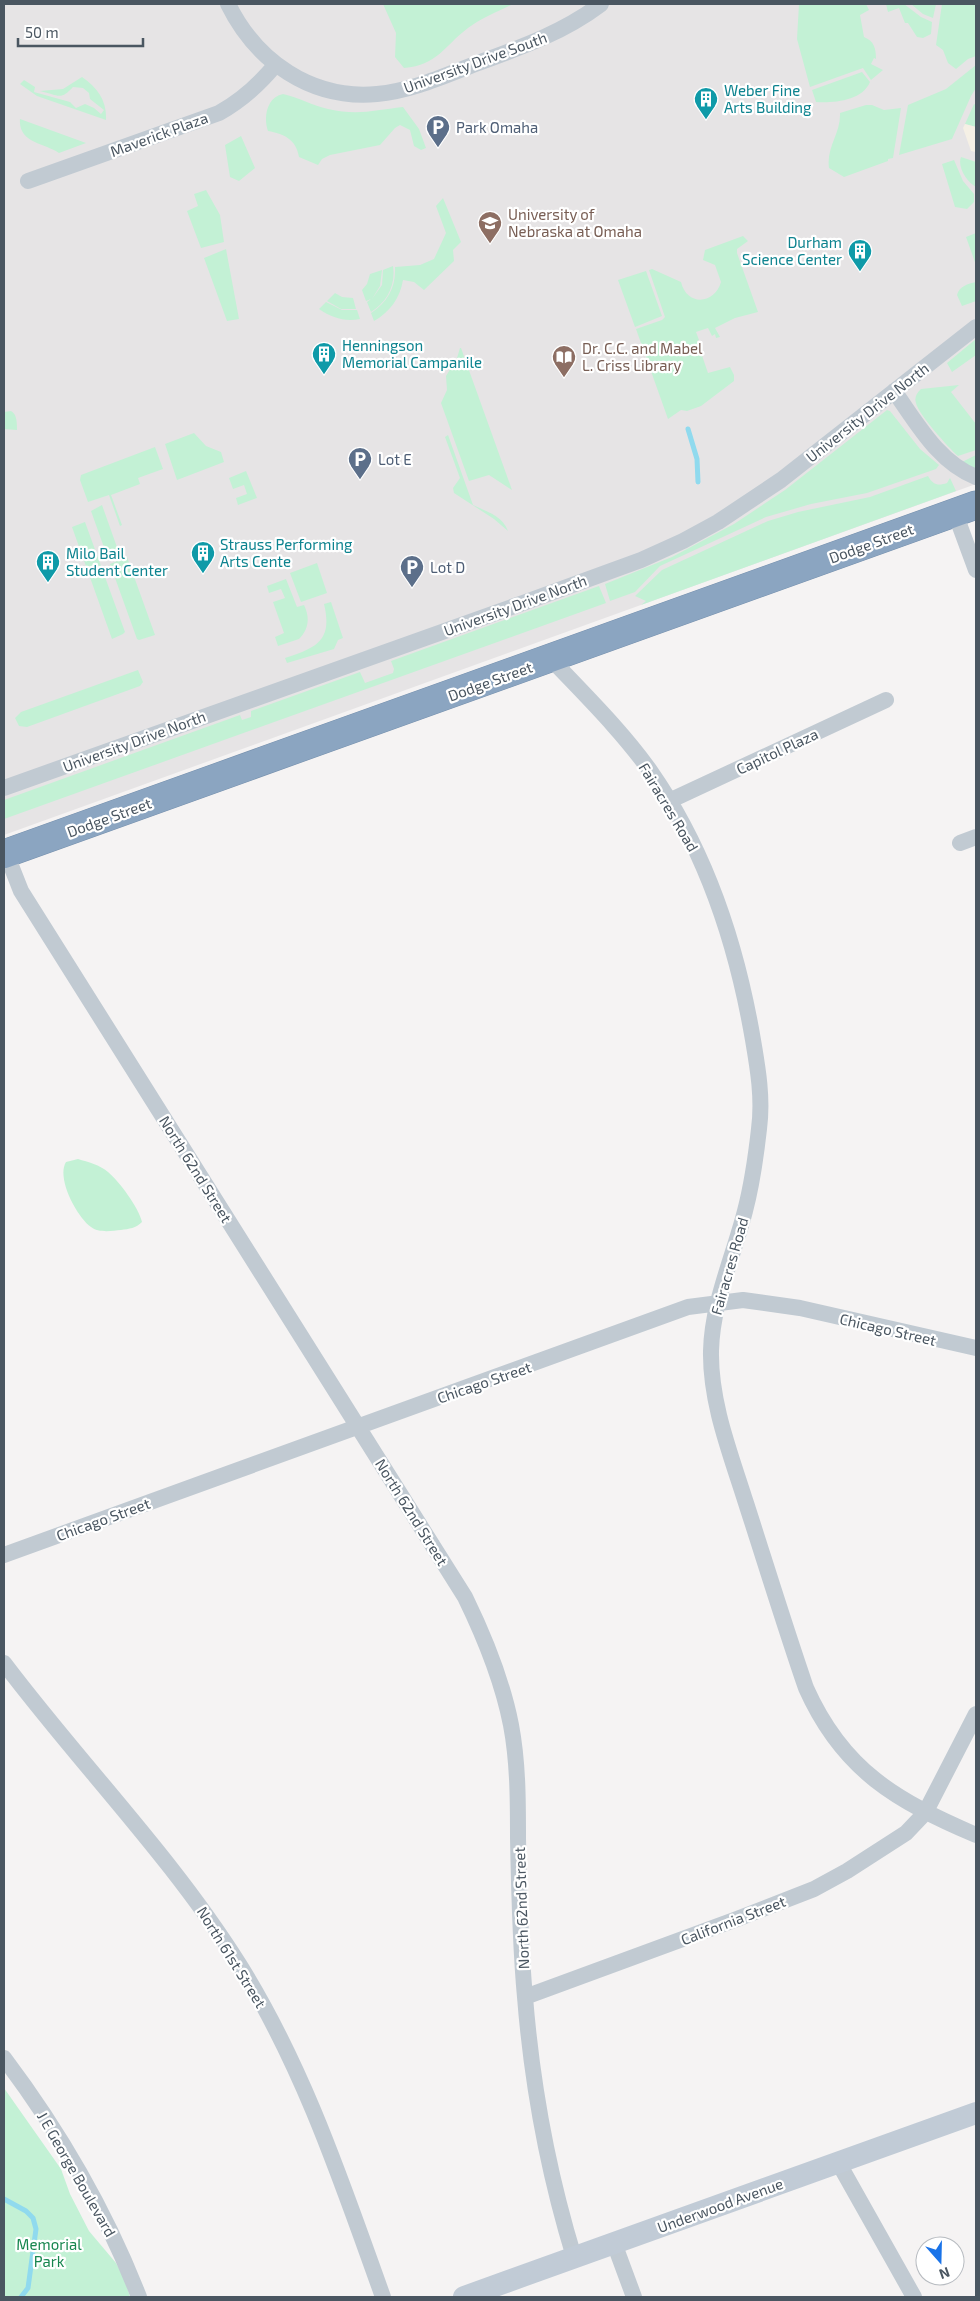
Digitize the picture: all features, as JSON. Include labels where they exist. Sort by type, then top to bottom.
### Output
[{"type":"highway","name":"Dodge Street","points":[[5,854],[966,509]]},
{"type":"main road","name":"Underwood Avenue","points":[[464,2297],[976,2113]]},
{"type":"street","name":"University Drive South","points":[[228,4],[252,42],[292,76],[326,90],[360,95],[396,91],[530,44],[563,29],[601,4]]},
{"type":"street","name":"Maverick Plaza","points":[[28,181],[219,113],[257,87],[276,64]]},
{"type":"street","name":"University Drive North","points":[[4,788],[523,603],[660,552],[718,522],[756,498],[976,327]]},
{"type":"street","points":[[894,391],[940,452],[956,467],[976,477]]},
{"type":"street","points":[[966,509],[976,570]]},
{"type":"street","name":"Fairacres Road","points":[[551,659],[628,742],[651,772],[669,801],[700,859],[726,925],[747,1004],[758,1072],[760,1125],[753,1175],[744,1213],[713,1323],[711,1352],[717,1405],[728,1447],[806,1688],[824,1723],[852,1759],[867,1774],[904,1801],[925,1813],[976,1835]]},
{"type":"street","name":"Capitol Plaza","points":[[669,801],[886,700]]},
{"type":"street","points":[[960,843],[976,837]]},
{"type":"street","name":"North 62nd Street","points":[[5,854],[21,891],[465,1597],[485,1637],[502,1685],[511,1725],[517,1769],[520,1914],[525,1997],[533,2078],[543,2139],[561,2216],[574,2257]]},
{"type":"street","name":"Chicago Street","points":[[4,1555],[688,1308],[718,1302],[743,1300],[800,1308],[976,1348]]},
{"type":"street","name":"North 61st Street","points":[[4,1664],[48,1721],[172,1867],[240,1965],[275,2026],[305,2088],[383,2297]]},
{"type":"street","name":"California Street","points":[[525,1997],[581,1978],[814,1889],[847,1872],[906,1833],[925,1813],[976,1714]]},
{"type":"street","name":"J E George Boulevard","points":[[4,2058],[49,2122],[82,2177],[111,2232],[139,2297]]},
{"type":"street","points":[[838,2162],[914,2297]]},
{"type":"street","points":[[614,2243],[634,2297]]},
{"type":"shaded area","name":"University of Nebraska at Omaha","points":[[4,4],[976,4],[976,484],[4,835]]},
{"type":"green space","points":[[383,4],[513,4],[473,24],[433,59],[416,66],[404,68],[395,57],[396,33]]},
{"type":"green space","points":[[799,4],[866,4],[869,10],[860,15],[864,37],[875,48],[876,59],[874,58],[871,64],[883,70],[871,80],[863,68],[810,87],[797,39]]},
{"type":"green space","points":[[886,4],[904,4],[921,17],[932,22],[931,34],[923,38],[917,37],[908,23],[905,23],[899,8],[888,12]]},
{"type":"green space","points":[[911,4],[936,4],[933,18],[923,14]]},
{"type":"green space","points":[[942,4],[976,4],[976,56],[968,59],[956,69],[948,63],[943,50],[936,45]]},
{"type":"green space","points":[[976,65],[976,88],[952,139],[899,155],[908,105],[946,89]]},
{"type":"green space","points":[[862,72],[870,82],[861,93],[847,100],[816,102],[812,90]]},
{"type":"green space","points":[[82,77],[97,90],[105,107],[106,120],[37,96],[20,84],[24,80],[35,87],[34,92],[70,102],[76,108],[85,104],[101,114],[104,110],[90,99],[89,93],[83,88],[73,87],[66,94],[59,96],[40,91],[63,89]]},
{"type":"green space","points":[[283,94],[322,108],[348,112],[366,112],[403,107],[419,129],[426,148],[421,150],[414,146],[410,130],[400,125],[380,145],[330,155],[322,159],[318,165],[299,157],[295,146],[288,138],[268,131],[266,114],[270,103],[273,99]]},
{"type":"green space","points":[[974,104],[976,105],[976,127],[965,124]]},
{"type":"green space","points":[[872,105],[884,110],[901,108],[893,158],[844,177],[829,168],[830,153],[840,120],[840,113]]},
{"type":"green space","points":[[20,119],[86,143],[59,153],[28,138],[23,133]]},
{"type":"green space","points":[[241,136],[255,168],[239,181],[230,177],[225,145]]},
{"type":"green space","points":[[961,157],[976,162],[976,187],[969,182],[962,170],[960,165]]},
{"type":"green space","points":[[954,160],[963,181],[974,194],[974,202],[967,209],[955,207],[942,164]]},
{"type":"green space","points":[[206,190],[220,215],[224,242],[201,248],[187,211],[198,206],[194,194]]},
{"type":"green space","points":[[443,198],[461,242],[453,250],[454,261],[424,290],[414,282],[403,280],[393,304],[374,321],[371,313],[382,304],[390,293],[394,281],[395,267],[420,265],[434,259],[446,233],[436,206]]},
{"type":"green space","points":[[976,233],[976,265],[966,237]]},
{"type":"green space","points":[[743,236],[748,241],[737,249],[737,253],[758,312],[735,318],[715,328],[720,337],[716,338],[715,334],[712,336],[708,328],[696,332],[699,340],[697,341],[708,373],[730,367],[734,375],[734,381],[701,406],[687,411],[681,410],[668,419],[636,329],[662,320],[665,317],[649,270],[652,269],[681,282],[684,290],[695,299],[707,298],[713,295],[721,282],[715,265],[703,260],[705,250]]},
{"type":"green space","points":[[226,249],[239,319],[227,321],[204,258]]},
{"type":"green space","points":[[393,266],[392,286],[382,303],[371,312],[367,302],[371,299],[366,301],[362,290],[367,284],[370,274],[382,270],[380,286],[372,299],[382,285],[383,270]]},
{"type":"green space","points":[[646,271],[662,316],[635,327],[618,280]]},
{"type":"green space","points":[[976,282],[976,301],[962,306],[957,295],[958,292],[964,286]]},
{"type":"green space","points":[[335,293],[342,297],[353,298],[356,309],[341,309],[327,301]]},
{"type":"green space","points":[[326,302],[342,310],[357,310],[360,319],[344,320],[329,315],[319,309]]},
{"type":"green space","points":[[976,339],[976,355],[952,372],[947,363]]},
{"type":"green space","points":[[460,348],[512,490],[489,475],[469,481],[441,403],[447,390],[446,376],[457,358]]},
{"type":"green space","points":[[959,385],[951,392],[976,424],[976,450],[958,456],[928,422],[918,408],[915,399],[921,389]]},
{"type":"green space","points":[[887,410],[890,411],[920,449],[939,465],[936,469],[867,493],[811,504],[766,517],[660,566],[635,592],[610,601],[605,584],[672,557],[734,524],[785,490]]},
{"type":"green space","points":[[11,411],[16,416],[17,430],[4,429],[4,412]]},
{"type":"green space","points":[[194,433],[206,446],[221,452],[224,462],[177,480],[165,444]]},
{"type":"green space","points":[[448,435],[473,505],[498,518],[508,531],[494,519],[454,493],[453,488],[460,478],[445,437]]},
{"type":"green space","points":[[155,447],[163,469],[138,478],[140,484],[111,495],[122,525],[120,526],[109,495],[88,502],[80,480],[81,475]]},
{"type":"green space","points":[[976,455],[976,472],[960,463]]},
{"type":"green space","points":[[246,471],[257,498],[238,505],[236,498],[247,494],[244,485],[233,489],[229,478]]},
{"type":"green space","points":[[928,476],[934,483],[938,484],[947,483],[950,478],[956,491],[641,605],[646,601],[635,596],[662,570],[768,521],[798,512],[870,497]]},
{"type":"green space","points":[[102,505],[118,550],[108,554],[91,511]]},
{"type":"green space","points":[[85,522],[125,632],[112,639],[72,527]]},
{"type":"green space","points":[[127,557],[155,635],[139,640],[137,639],[110,564]]},
{"type":"green space","points":[[317,563],[327,593],[301,602],[290,573]]},
{"type":"green space","points":[[286,579],[297,607],[304,605],[308,623],[299,639],[278,646],[275,637],[284,633],[273,602],[285,598],[281,589],[269,593],[267,586]]},
{"type":"green space","points":[[599,586],[606,603],[4,819],[4,800],[240,715],[242,720],[251,717],[251,711],[360,672],[365,683],[393,673],[394,669],[391,661]]},
{"type":"green space","points":[[331,602],[343,638],[338,640],[334,649],[287,663],[285,658],[305,651],[320,641],[326,627],[324,604]]},
{"type":"green space","points":[[138,670],[143,682],[140,686],[27,727],[19,726],[15,718],[21,712]]},
{"type":"green space","points":[[78,1159],[101,1167],[108,1172],[133,1202],[142,1222],[130,1229],[105,1231],[94,1229],[85,1222],[74,1206],[64,1178],[66,1162]]},
{"type":"green space","name":"Memorial Park","points":[[4,2088],[61,2169],[70,2194],[89,2231],[116,2263],[125,2280],[130,2297],[4,2297]]},
{"type":"sand","points":[[965,124],[976,127],[976,152],[971,151],[963,128]]},
{"type":"waterway","points":[[688,429],[697,459],[698,482]]},
{"type":"waterway","points":[[4,2199],[26,2211],[33,2218],[36,2229],[28,2288],[21,2297]]},
{"type":"place","name":"Weber Fine Arts Building","points":[[706,120]]},
{"type":"place","name":"Park Omaha","points":[[438,148]]},
{"type":"place","name":"University of Nebraska at Omaha","points":[[490,244]]},
{"type":"place","name":"Durham Science Center","points":[[860,272]]},
{"type":"place","name":"Henningson Memorial Campanile","points":[[324,375]]},
{"type":"place","name":"Dr. C.C. and Mabel L. Criss Library","points":[[564,378]]},
{"type":"place","name":"Lot E","points":[[360,480]]},
{"type":"place","name":"Strauss Performing Arts Cente","points":[[203,574]]},
{"type":"place","name":"Milo Bail Student Center","points":[[48,583]]},
{"type":"place","name":"Lot D","points":[[412,588]]}]
